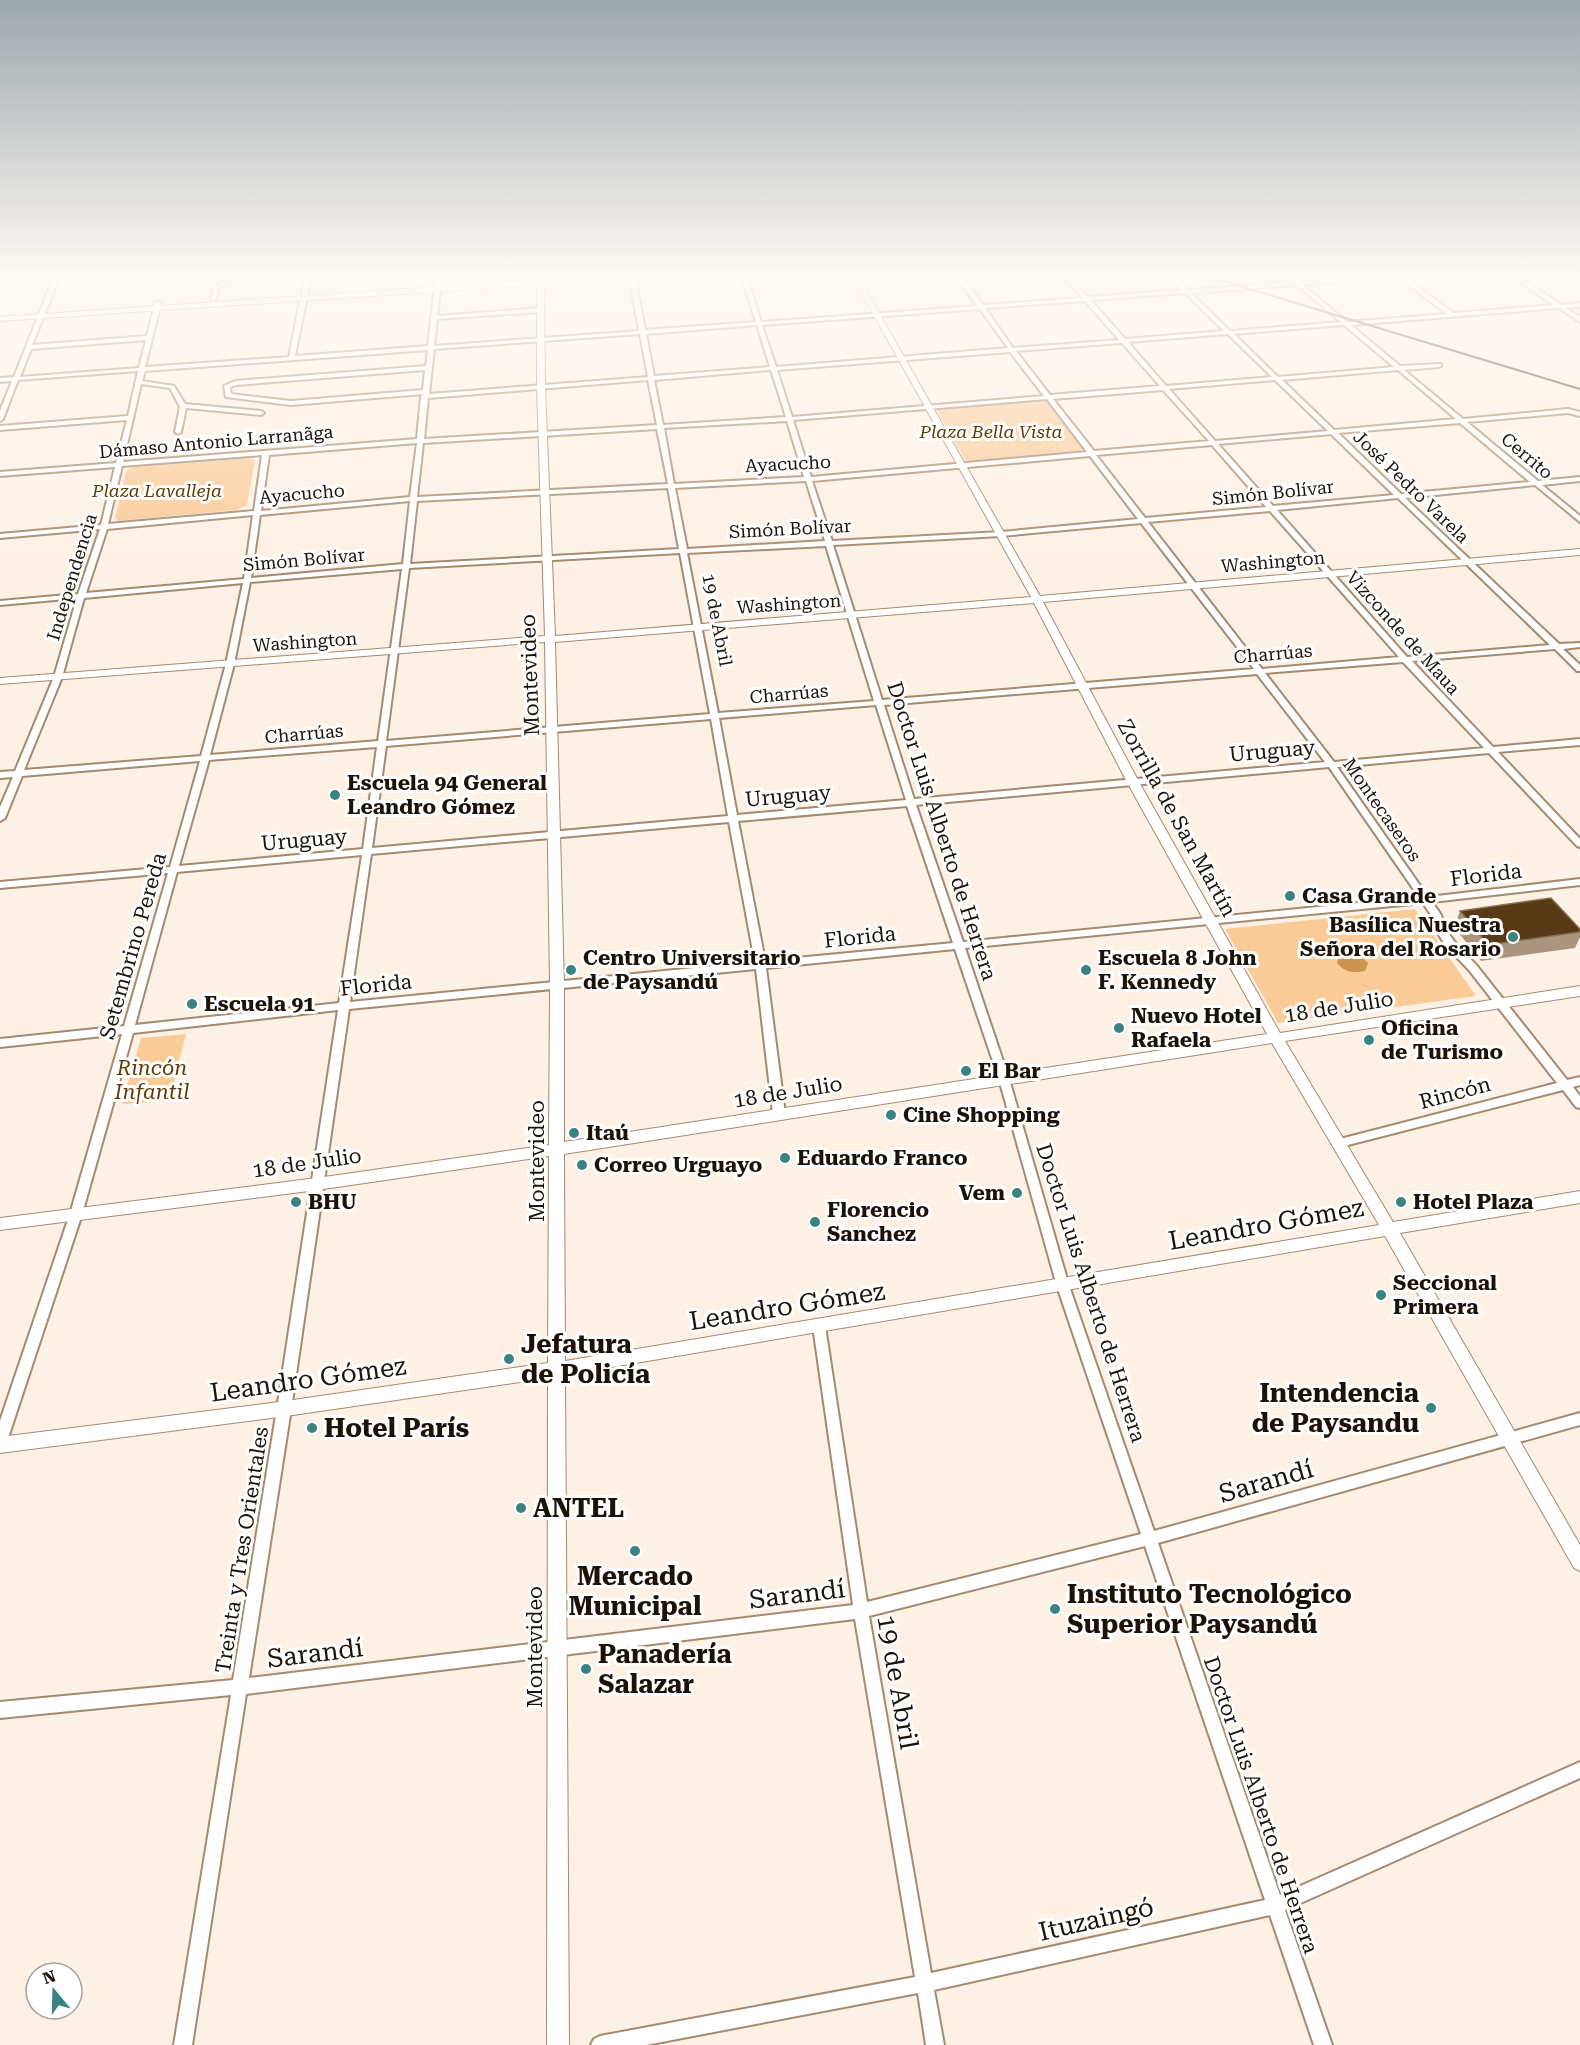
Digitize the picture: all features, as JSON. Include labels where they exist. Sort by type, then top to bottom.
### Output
[{"type":"street","points":[[0,419],[19,371]]},
{"type":"street","points":[[0,380],[120,371]]},
{"type":"street","name":"Independencia","points":[[0,818],[58,677],[104,527],[140,371]]},
{"type":"street","points":[[383,371],[235,383],[227,386],[228,396],[283,404],[743,371]]},
{"type":"street","name":"Treinta y Tres Orientales","points":[[183,2045],[284,1409],[368,852],[406,566],[427,371]]},
{"type":"street","name":"Montevideo","points":[[541,371],[550,639],[557,986],[558,2045]]},
{"type":"street","name":"19 de Abril","points":[[650,371],[761,966],[779,1114]]},
{"type":"street","name":"Doctor Luis Alberto de Herrera","points":[[774,371],[911,802],[1004,1081],[1063,1286],[1323,2045]]},
{"type":"street","name":"Zorrilla de San Martín","points":[[908,371],[930,407],[1084,686],[1133,782],[1276,1038],[1340,1143],[1580,1562]]},
{"type":"street","name":"Montecaseros","points":[[1029,371],[1262,671],[1331,764],[1436,915],[1436,924],[1580,1104]]},
{"type":"street","name":"Vizconde de Maua","points":[[1150,371],[1405,659],[1580,844]]},
{"type":"street","name":"José Pedro Varela","points":[[1268,371],[1580,669]]},
{"type":"street","name":"Dámaso Antonio Larranãga","points":[[0,474],[420,441],[788,419],[1356,371]]},
{"type":"street","name":"Cerrito","points":[[1403,371],[1580,520]]},
{"type":"street","points":[[138,382],[172,387],[182,406],[177,432]]},
{"type":"street","points":[[182,406],[261,414]]},
{"type":"street","name":"Ayacucho","points":[[0,536],[414,499],[807,479],[1212,442],[1578,413]]},
{"type":"street","points":[[0,428],[130,418]]},
{"type":"street","name":"Setembrino Pereda","points":[[0,1443],[76,1214],[205,758],[230,664],[247,580],[266,452]]},
{"type":"street","name":"Simón Bolívar","points":[[0,603],[406,566],[1000,534],[1580,479]]},
{"type":"street","name":"Washington","points":[[0,681],[851,616],[1580,552]]},
{"type":"street","name":"Charrúas","points":[[0,775],[1580,645]]},
{"type":"street","name":"Uruguay","points":[[0,885],[1580,742]]},
{"type":"street","name":"Florida","points":[[0,1042],[1425,900],[1580,882]]},
{"type":"street","name":"18 de Julio","points":[[0,1224],[318,1184],[558,1149],[1580,991]]},
{"type":"street","name":"Rincón","points":[[1340,1143],[1580,1081]]},
{"type":"street","name":"Leandro Gómez","points":[[0,1443],[284,1409],[557,1369],[1063,1286],[1389,1228],[1580,1197]]},
{"type":"street","name":"19 de Abril","points":[[819,1326],[861,1611],[935,2045]]},
{"type":"street","name":"Sarandí","points":[[0,1710],[240,1687],[861,1611],[1151,1538],[1580,1419]]},
{"type":"street","name":"Ituzaingó","points":[[600,2045],[926,1983],[1274,1906],[1580,1770]]},
{"type":"green space","name":"Plaza Bella Vista","points":[[1048,401],[1085,450],[972,462],[965,460],[937,411],[941,408]]},
{"type":"green space","name":"Plaza Lavalleja","points":[[250,458],[255,460],[247,505],[237,510],[117,521],[115,518],[126,471],[134,467]]},
{"type":"green space","points":[[1415,909],[1476,996],[1278,1023],[1225,929]]},
{"type":"green space","name":"Rincón Infantil","points":[[186,1034],[169,1101],[122,1104],[141,1038]]},
{"type":"shaded area","points":[[1351,953],[1368,963],[1365,971],[1350,972],[1337,963],[1339,955]]},
{"type":"building","points":[[1551,898],[1580,929],[1580,932],[1488,945],[1460,911]]},
{"type":"railway","points":[[1522,371],[1580,389]]},
{"type":"place","name":"Escuela 94 General Leandro Gómez","points":[[335,795]]},
{"type":"place","name":"Casa Grande","points":[[1290,896]]},
{"type":"place","name":"Basílica Nuestra Señora del Rosario","points":[[1513,937]]},
{"type":"place","name":"Centro Universitario de Paysandú","points":[[571,970]]},
{"type":"place","name":"Escuela 8 John F. Kennedy","points":[[1086,970]]},
{"type":"place","name":"Escuela 91","points":[[192,1004]]},
{"type":"place","name":"Nuevo Hotel Rafaela","points":[[1119,1028]]},
{"type":"place","name":"Oficina de Turismo","points":[[1369,1040]]},
{"type":"place","name":"El Bar","points":[[966,1071]]},
{"type":"place","name":"Cine Shopping","points":[[891,1115]]},
{"type":"place","name":"Itaú","points":[[574,1133]]},
{"type":"place","name":"Eduardo Franco","points":[[785,1158]]},
{"type":"place","name":"Correo Urguayo","points":[[582,1165]]},
{"type":"place","name":"Vem","points":[[1017,1193]]},
{"type":"place","name":"BHU","points":[[296,1202]]},
{"type":"place","name":"Hotel Plaza","points":[[1401,1202]]},
{"type":"place","name":"Florencio Sanchez","points":[[815,1222]]},
{"type":"place","name":"Seccional Primera","points":[[1381,1295]]},
{"type":"place","name":"Jefatura de Policía","points":[[509,1359]]},
{"type":"place","name":"Intendencia de Paysandu","points":[[1431,1408]]},
{"type":"place","name":"Hotel París","points":[[312,1428]]},
{"type":"place","name":"ANTEL","points":[[521,1508]]},
{"type":"place","name":"Mercado Municipal","points":[[635,1551]]},
{"type":"place","name":"Instituto Tecnológico Superior Paysandú","points":[[1055,1609]]},
{"type":"place","name":"Panadería Salazar","points":[[586,1669]]}]
